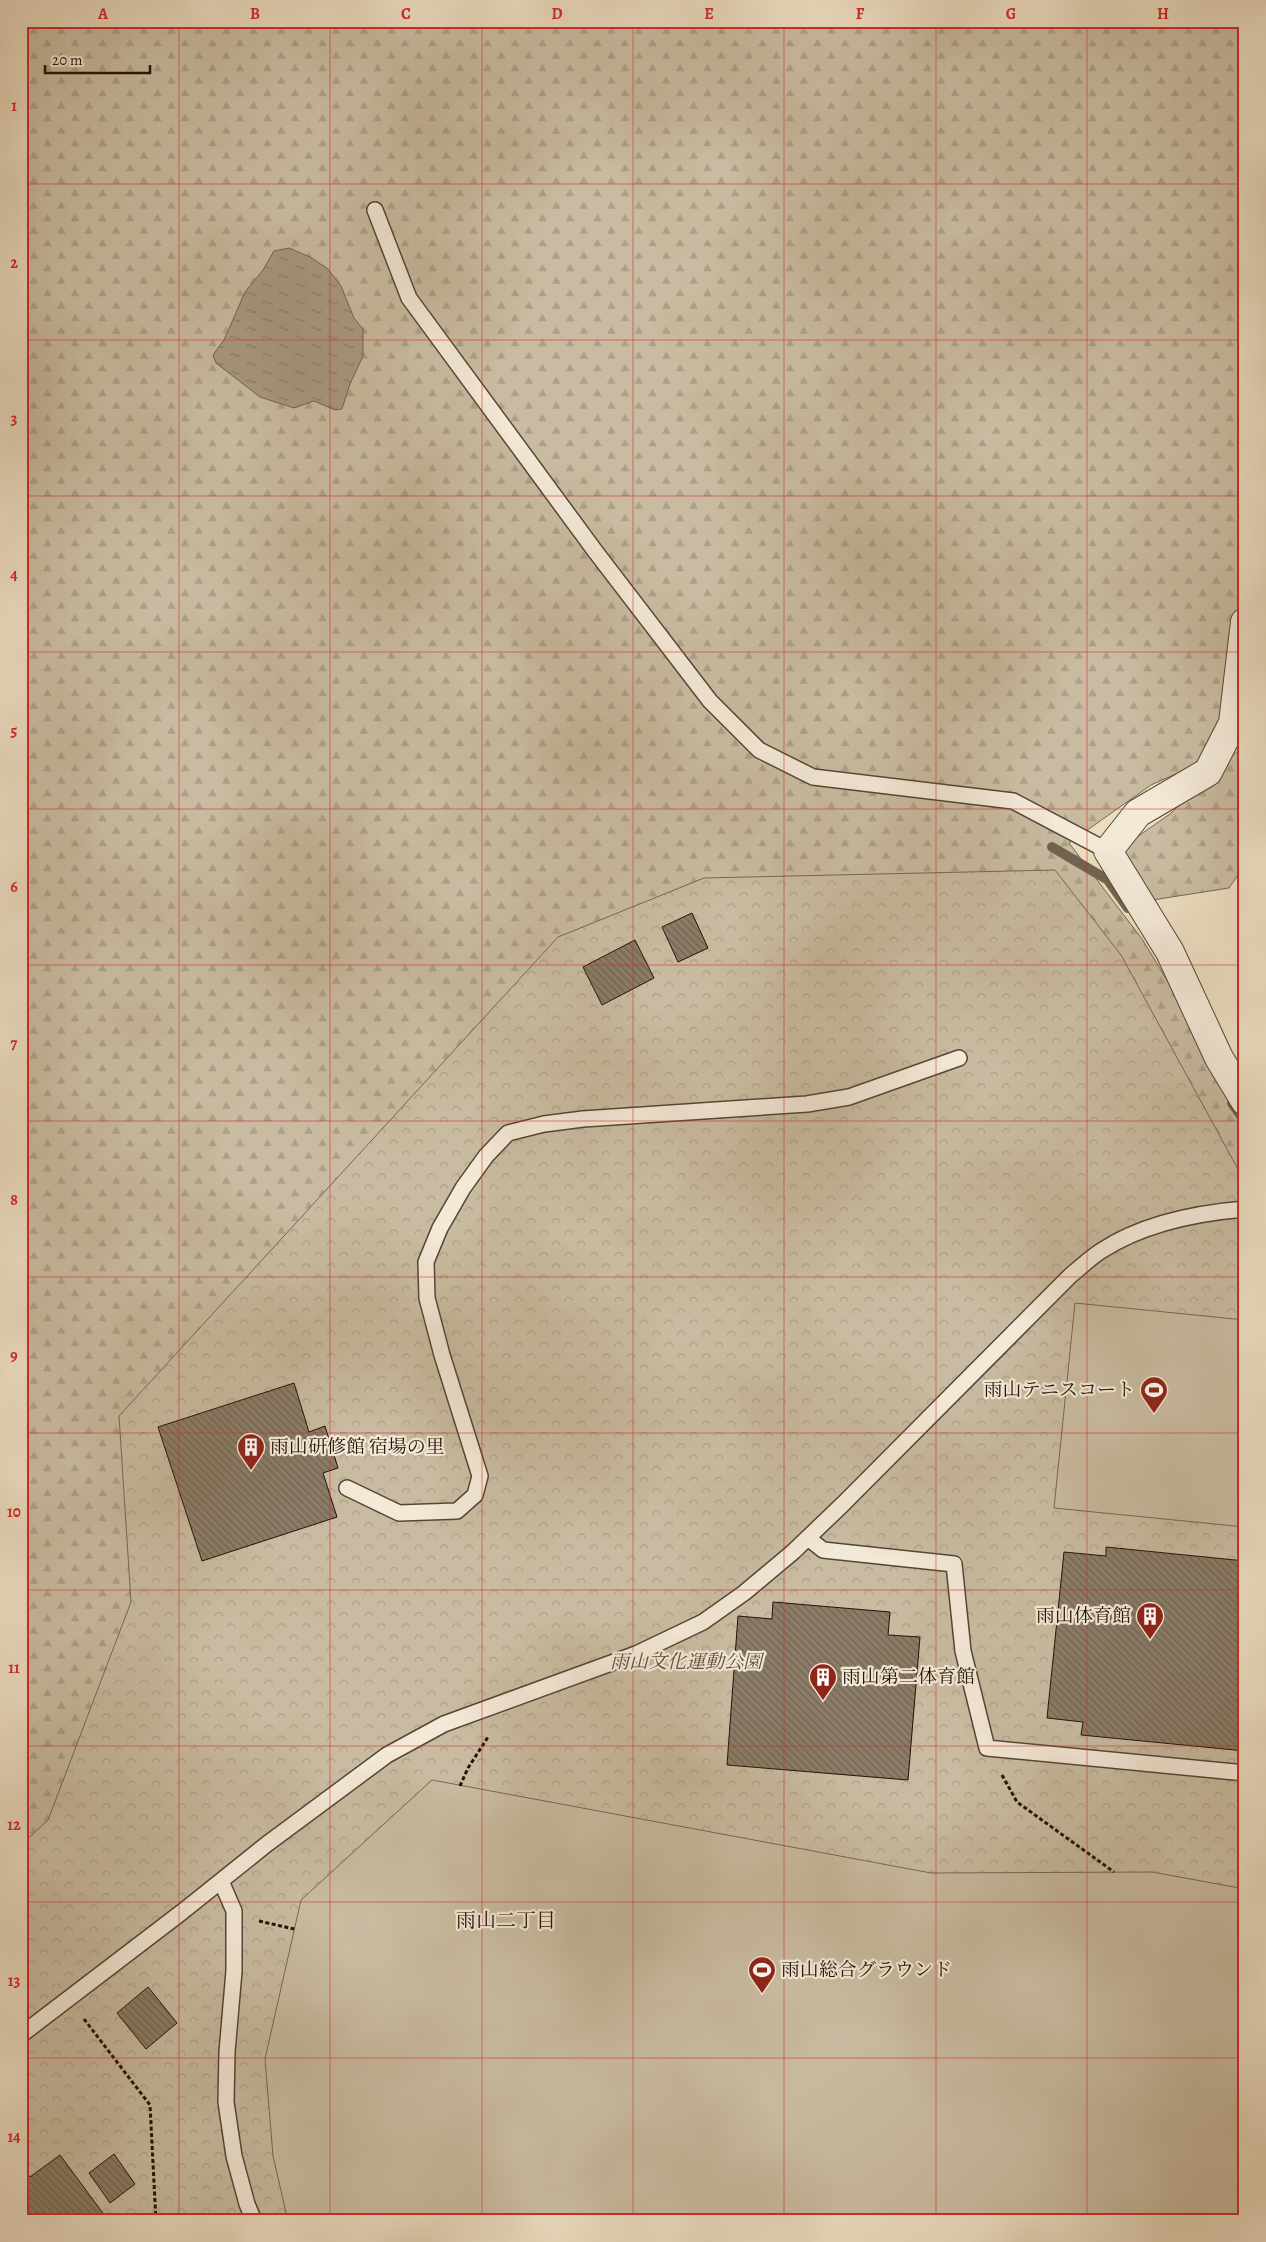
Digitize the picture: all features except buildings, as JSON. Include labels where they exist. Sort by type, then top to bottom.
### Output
[{"type":"street","points":[[1245,622],[1233,723],[1208,772],[1138,813],[1108,851],[1170,952],[1219,1058],[1245,1101]]},
{"type":"lane","points":[[376,210],[409,298],[595,551],[710,701],[759,750],[813,777],[1013,801],[1108,851]]},
{"type":"lane","points":[[348,1488],[400,1513],[458,1511],[475,1494],[480,1476],[442,1355],[427,1298],[426,1262],[440,1228],[463,1188],[486,1156],[508,1133],[544,1124],[583,1119],[807,1104],[849,1097],[959,1058]]},
{"type":"lane","points":[[21,2035],[267,1844],[387,1755],[444,1724],[494,1704],[636,1654],[703,1622],[744,1593],[808,1538],[1071,1275],[1101,1251],[1127,1236],[1170,1222],[1209,1213],[1245,1210]]},
{"type":"lane","points":[[808,1538],[824,1550],[954,1564],[963,1651],[987,1748],[1245,1773]]},
{"type":"lane","points":[[221,1881],[234,1911],[234,1970],[227,2052],[226,2102],[234,2156],[246,2204],[254,2221]]},
{"type":"path","points":[[460,1786],[468,1768],[490,1734],[494,1704]]},
{"type":"path","points":[[987,1748],[1017,1802],[1114,1872]]},
{"type":"path","points":[[257,1920],[294,1929]]},
{"type":"path","points":[[69,1998],[150,2105],[156,2221]]},
{"type":"green space","points":[[21,21],[1245,21],[1245,865],[1229,888],[1146,901],[1121,848],[1170,814],[1243,746],[1238,726],[1198,764],[1151,785],[1069,843],[1142,939],[1245,1109],[1245,1190],[156,1608],[21,1993]]},
{"type":"green space","name":"雨山文化運動公園","points":[[1055,870],[1121,955],[1245,1182],[1245,2221],[21,2221],[21,1845],[48,1820],[131,1602],[119,1416],[558,937],[704,878]]},
{"type":"green space","name":"雨山テニスコート","points":[[1075,1303],[1245,1320],[1245,1527],[1054,1508]]},
{"type":"green space","name":"雨山総合グラウンド","points":[[432,1780],[931,1873],[1152,1872],[1245,1889],[1245,2221],[288,2221],[273,2156],[265,2059],[301,1900]]},
{"type":"water","points":[[289,248],[310,257],[328,269],[341,286],[354,318],[363,329],[363,356],[350,384],[342,409],[335,410],[314,401],[294,408],[260,397],[216,363],[213,355],[224,340],[245,292],[263,270],[274,251]]},
{"type":"waterway","points":[[1052,847],[1108,880],[1128,908]]},
{"type":"waterway","points":[[1232,1103],[1245,1121]]},
{"type":"place","name":"雨山テニスコート","points":[[1154,1414]]},
{"type":"place","name":"雨山研修館 宿場の里","points":[[251,1471]]},
{"type":"place","name":"雨山体育館","points":[[1150,1640]]},
{"type":"place","name":"雨山第二体育館","points":[[823,1701]]},
{"type":"place","name":"雨山総合グラウンド","points":[[762,1994]]},
{"type":"district","name":"雨山二丁目","points":[[506,1920]]}]
